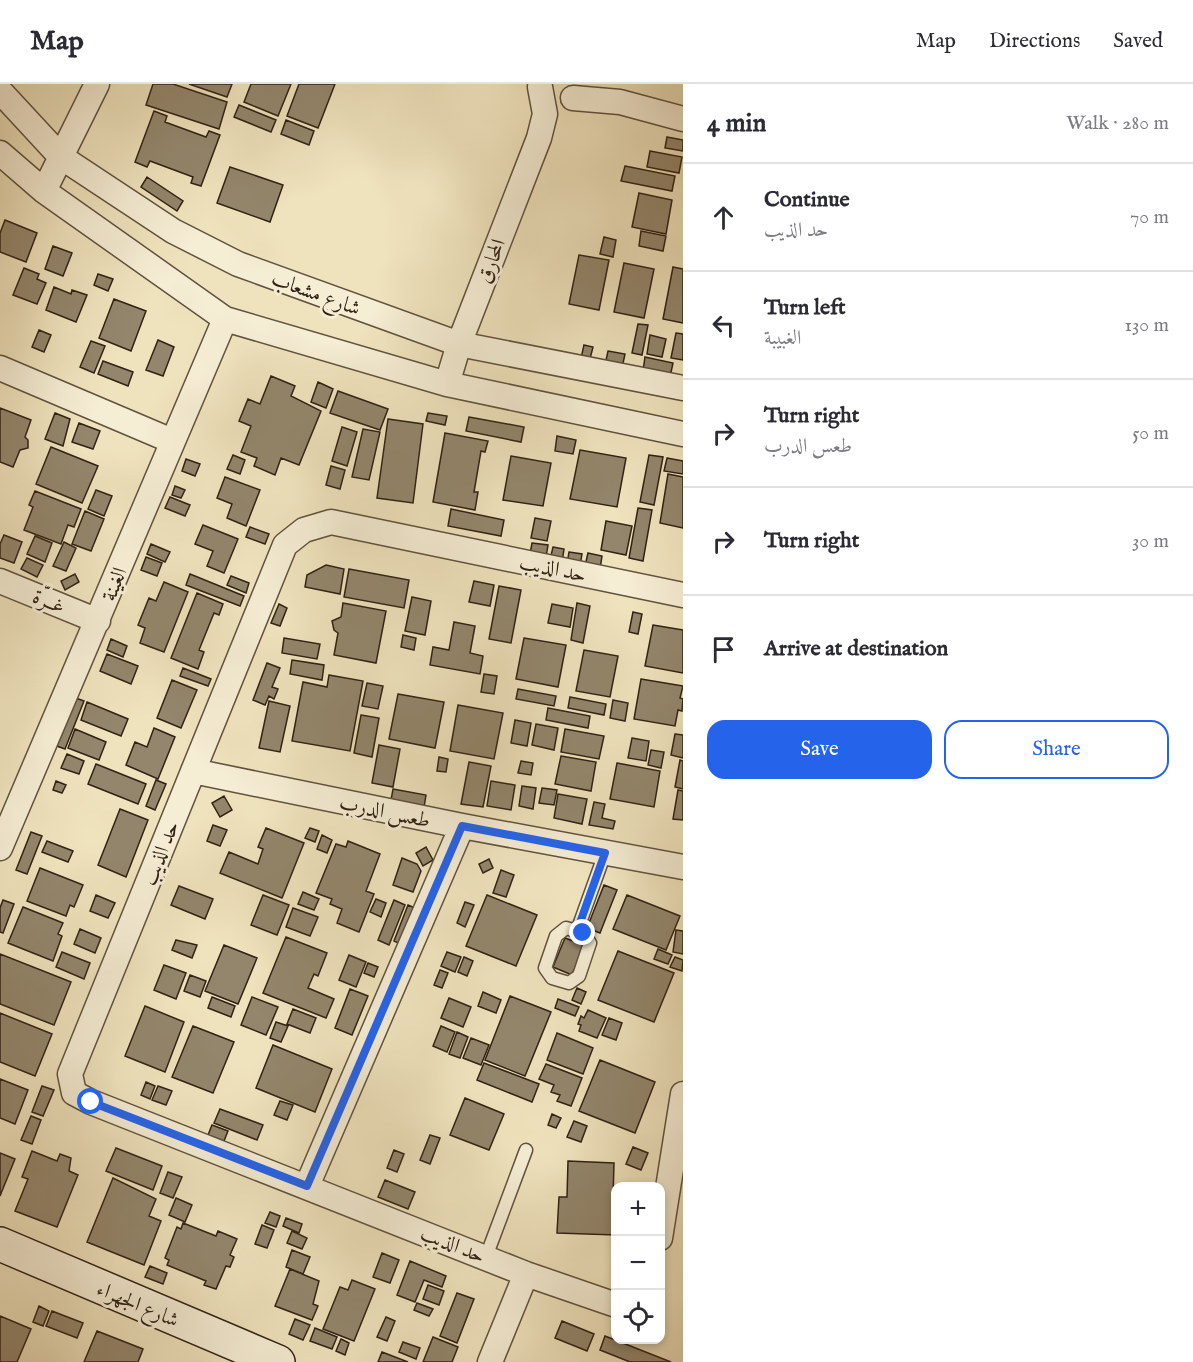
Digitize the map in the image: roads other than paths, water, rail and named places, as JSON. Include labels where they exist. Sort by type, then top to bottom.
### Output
[{"type":"street","points":[[45,190],[97,84]]},
{"type":"street","points":[[607,84],[632,105]]},
{"type":"street","points":[[540,86],[555,99],[576,94],[683,118]]},
{"type":"street","name":"المحارق","points":[[447,384],[459,344],[539,138],[545,114],[540,86]]},
{"type":"street","name":"شارع مشعاب","points":[[0,91],[61,157],[173,231],[238,264],[459,344],[683,388]]},
{"type":"street","name":"المحارق","points":[[539,138],[576,94]]},
{"type":"street","points":[[0,153],[45,190],[225,319],[447,384],[683,434]]},
{"type":"street","name":"الغينة","points":[[0,848],[8,808],[98,621],[225,319]]},
{"type":"street","points":[[0,368],[172,441]]},
{"type":"street","name":"حد الذيب","points":[[611,1304],[526,1274],[91,1102],[74,1093],[70,1074],[285,545],[304,530],[331,522],[683,595]]},
{"type":"street","name":"غــرّة","points":[[0,581],[98,621]]},
{"type":"street","name":"طعس الدرب","points":[[193,771],[462,826],[683,867]]},
{"type":"street","points":[[307,1186],[462,826]]},
{"type":"street","points":[[660,1236],[683,1094]]},
{"type":"street","name":"شارع الجهراء","points":[[0,1244],[278,1362]]},
{"type":"street","points":[[490,1362],[526,1274]]},
{"type":"lane","points":[[577,931],[605,853]]},
{"type":"lane","points":[[566,928],[577,931],[588,937],[590,949],[575,981],[563,983],[547,974],[546,962],[560,930],[566,928]]},
{"type":"lane","points":[[486,1257],[526,1150]]}]
